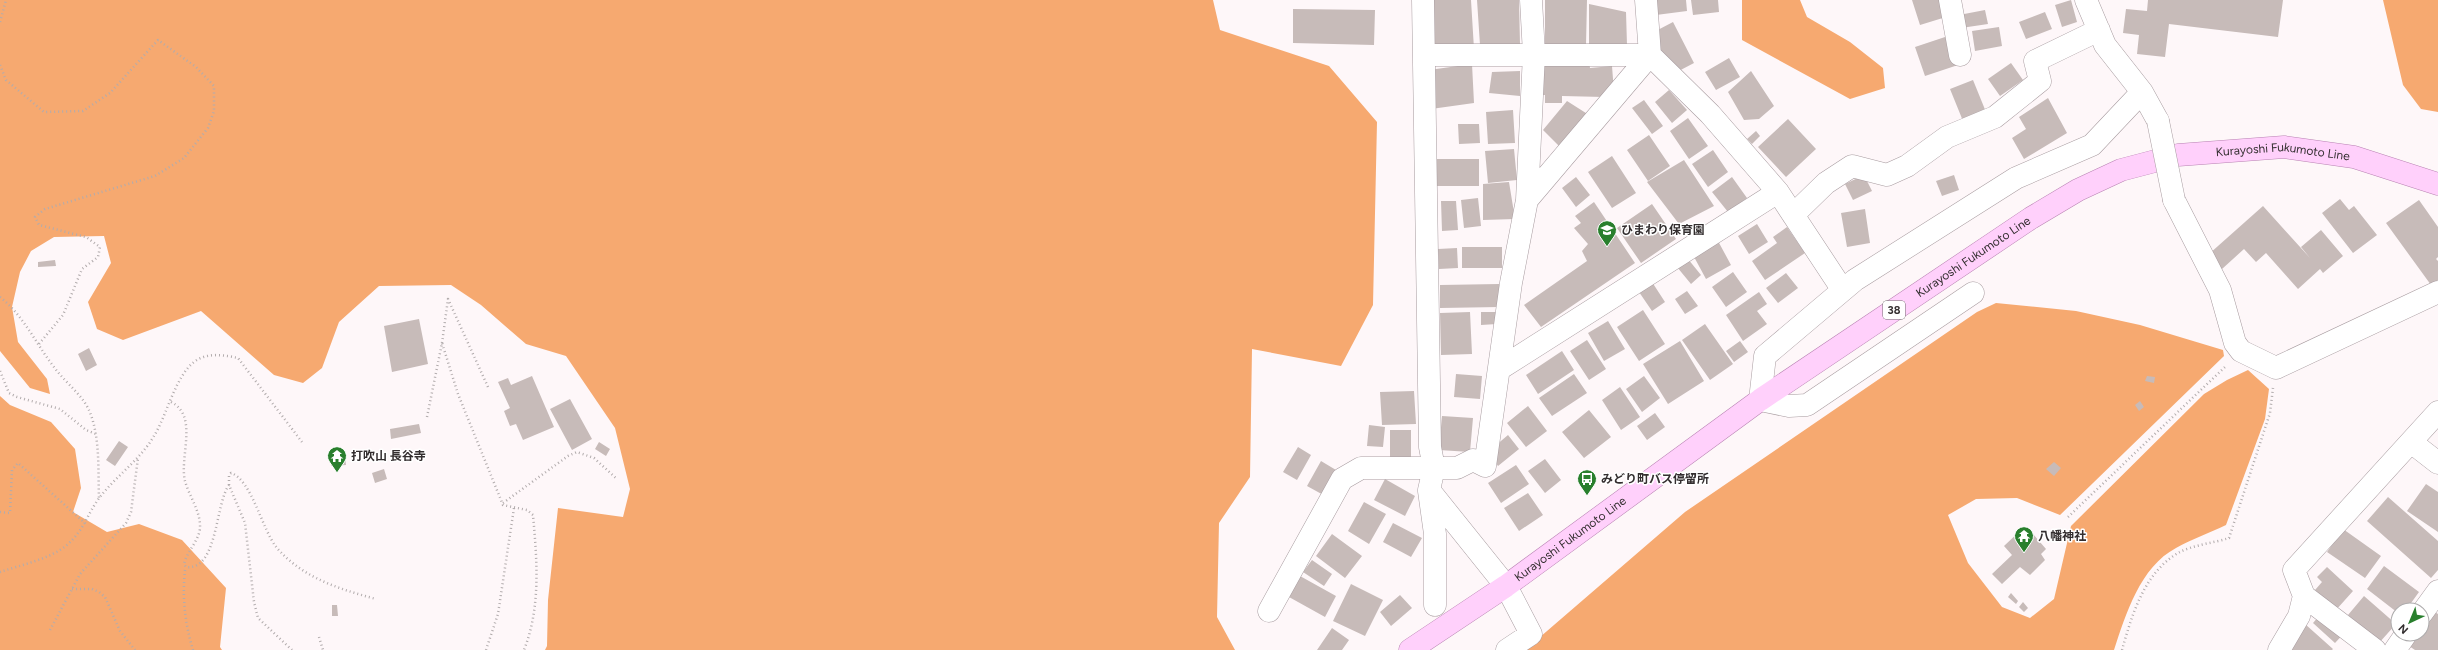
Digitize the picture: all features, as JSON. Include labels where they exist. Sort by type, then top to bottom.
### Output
[{"type":"main road","name":"Kurayoshi Fukumoto Line","points":[[1410,650],[1506,586],[1760,400],[2031,218],[2078,190],[2121,170],[2178,155],[2284,147],[2354,157],[2438,184]]},
{"type":"street","points":[[1423,0],[1430,447],[1434,468],[1429,490],[1435,534],[1435,605]]},
{"type":"street","points":[[1269,611],[1342,479],[1361,468],[1457,468],[1473,460],[1485,466],[1511,283],[1527,200],[1534,54],[1531,0]]},
{"type":"street","points":[[1646,0],[1650,56],[1710,114],[1778,192],[1842,289]]},
{"type":"street","points":[[1950,0],[1960,55]]},
{"type":"street","points":[[2086,0],[2105,45],[2142,92],[2158,121],[2174,200],[2220,290],[2235,343],[2242,351],[2276,368],[2438,292]]},
{"type":"street","points":[[1794,215],[1826,184],[1852,166],[1887,175],[1907,166],[1947,137],[1995,116],[2040,81],[2035,61],[2099,30]]},
{"type":"street","points":[[1425,55],[1534,54],[1650,56]]},
{"type":"street","points":[[1527,200],[1650,56]]},
{"type":"street","points":[[1973,293],[1807,405],[1789,406],[1760,400],[1765,356],[1842,289],[2016,178],[2092,144],[2142,92]]},
{"type":"street","points":[[1500,368],[1778,192]]},
{"type":"street","points":[[2375,650],[2304,596],[2294,570],[2438,412]]},
{"type":"street","points":[[2411,442],[2438,463]]},
{"type":"street","points":[[1429,490],[1506,586],[1531,634],[1507,650]]},
{"type":"street","points":[[2430,602],[2438,591]]},
{"type":"street","points":[[2279,650],[2298,616],[2304,596]]},
{"type":"path","points":[[0,22],[6,0]]},
{"type":"path","points":[[0,65],[6,80],[44,112],[83,111],[110,93],[158,40],[196,67],[214,86],[214,111],[208,128],[184,158],[155,176],[45,209],[35,217],[39,225],[86,236],[100,247],[98,257],[82,269],[63,315],[39,344]]},
{"type":"path","points":[[0,297],[15,311],[54,368],[80,395],[91,414],[96,434],[99,498]]},
{"type":"path","points":[[427,417],[442,343],[448,299],[488,387]]},
{"type":"path","points":[[442,343],[458,394],[503,504],[514,508],[527,510],[533,515],[538,570],[533,609],[524,650]]},
{"type":"path","points":[[2068,517],[2242,351]]},
{"type":"path","points":[[0,572],[57,551],[67,545],[86,524],[99,498],[138,457],[154,436],[183,374],[195,361],[208,355],[238,358],[302,442]]},
{"type":"path","points":[[2122,650],[2134,609],[2157,570],[2179,553],[2229,538],[2270,413],[2276,368]]},
{"type":"path","points":[[0,371],[4,386],[9,393],[17,397],[60,408],[86,430],[96,434]]},
{"type":"path","points":[[171,402],[177,405],[183,416],[187,430],[183,463],[185,480],[200,527],[196,540],[184,564],[186,567],[192,568],[200,565],[208,555],[221,506],[229,485],[229,475],[231,474],[242,481],[276,547],[291,562],[324,583],[376,599]]},
{"type":"path","points":[[503,504],[568,456],[577,452],[594,458],[617,479]]},
{"type":"path","points":[[50,630],[80,574],[126,523],[131,512],[138,457]]},
{"type":"path","points":[[0,512],[10,513],[12,470],[18,463],[86,524]]},
{"type":"path","points":[[229,485],[245,523],[254,602],[258,618],[292,650]]},
{"type":"path","points":[[486,650],[498,614],[514,508]]},
{"type":"path","points":[[186,570],[184,586],[187,630],[193,650]]},
{"type":"path","points":[[72,589],[92,589],[105,597],[120,632],[135,650]]},
{"type":"path","points":[[319,636],[323,650]]},
{"type":"shaded area","points":[[0,0],[1213,0],[1220,30],[1329,66],[1377,122],[1373,305],[1341,366],[1252,349],[1250,477],[1219,523],[1217,617],[1235,650],[545,650],[547,646],[548,600],[558,508],[623,517],[630,489],[615,428],[566,356],[526,344],[481,305],[451,285],[379,286],[339,322],[322,368],[303,383],[274,375],[201,311],[123,340],[97,329],[88,302],[111,263],[104,236],[54,237],[31,251],[20,272],[12,307],[18,342],[47,379],[50,394],[30,388],[0,351]]},
{"type":"shaded area","points":[[1742,0],[1800,0],[1807,17],[1850,42],[1883,68],[1885,88],[1850,99],[1742,40]]},
{"type":"shaded area","points":[[2383,0],[2438,0],[2438,112],[2421,109],[2403,85]]},
{"type":"shaded area","points":[[1996,303],[2076,311],[2140,325],[2223,350],[2224,356],[2060,515],[2017,498],[1976,499],[1948,515],[1968,563],[2002,607],[2030,618],[2054,599],[2071,526],[2204,394],[2227,380],[2248,370],[2269,389],[2265,419],[2226,525],[2176,548],[2163,556],[2153,567],[2144,579],[2129,607],[2114,650],[1525,650],[1685,512],[1977,312]]},
{"type":"shaded area","points":[[0,396],[10,405],[51,422],[75,449],[81,488],[73,512],[107,532],[139,524],[182,540],[226,588],[220,647],[222,650],[0,650]]},
{"type":"building","points":[[1428,0],[1471,0],[1474,49],[1432,52]]},
{"type":"building","points":[[1477,0],[1519,0],[1520,44],[1480,45]]},
{"type":"building","points":[[1545,0],[1587,0],[1586,45],[1545,44]]},
{"type":"building","points":[[1654,0],[1686,0],[1687,11],[1656,15]]},
{"type":"building","points":[[1691,0],[1718,0],[1719,12],[1693,15]]},
{"type":"building","points":[[1912,0],[1941,0],[1946,17],[1920,25]]},
{"type":"building","points":[[2071,0],[2077,22],[2062,27],[2055,5]]},
{"type":"building","points":[[2148,0],[2283,0],[2278,37],[2169,24],[2165,57],[2137,54],[2139,35],[2123,33],[2126,9],[2147,11]]},
{"type":"building","points":[[1589,4],[1626,12],[1627,45],[1589,44]]},
{"type":"building","points":[[1293,9],[1375,10],[1374,45],[1293,43]]},
{"type":"building","points":[[1985,10],[1988,24],[1961,28],[1959,15]]},
{"type":"building","points":[[2045,12],[2052,29],[2026,39],[2019,22]]},
{"type":"building","points":[[1673,22],[1694,63],[1673,74],[1652,33]]},
{"type":"building","points":[[1999,27],[2002,46],[1975,51],[1972,31]]},
{"type":"building","points":[[1948,36],[1958,65],[1925,76],[1915,47]]},
{"type":"building","points":[[1729,58],[1740,77],[1716,90],[1705,72]]},
{"type":"building","points":[[1589,61],[1590,68],[1612,66],[1614,92],[1604,97],[1562,96],[1562,103],[1545,103],[1545,95],[1541,95],[1540,63]]},
{"type":"building","points":[[2011,63],[2023,80],[2000,96],[1988,79]]},
{"type":"building","points":[[1472,64],[1474,103],[1431,109],[1429,70]]},
{"type":"building","points":[[1520,71],[1520,96],[1489,93],[1492,72]]},
{"type":"building","points":[[1751,71],[1774,106],[1759,119],[1744,120],[1728,92]]},
{"type":"building","points":[[1973,80],[1986,112],[1963,121],[1950,89]]},
{"type":"building","points":[[1669,90],[1687,110],[1672,123],[1655,102]]},
{"type":"building","points":[[2048,98],[2067,133],[2024,159],[2012,138],[2026,129],[2019,117]]},
{"type":"building","points":[[1644,100],[1663,126],[1652,134],[1632,108]]},
{"type":"building","points":[[1567,101],[1589,115],[1561,148],[1543,130]]},
{"type":"building","points":[[1513,110],[1515,143],[1488,144],[1486,112]]},
{"type":"building","points":[[1688,118],[1708,146],[1689,159],[1670,131]]},
{"type":"building","points":[[1788,119],[1816,149],[1786,177],[1758,147]]},
{"type":"building","points":[[1458,124],[1479,124],[1480,143],[1459,144]]},
{"type":"building","points":[[1756,131],[1760,136],[1752,144],[1747,139]]},
{"type":"building","points":[[1649,135],[1670,166],[1648,181],[1627,150]]},
{"type":"building","points":[[1514,149],[1517,180],[1488,183],[1485,151]]},
{"type":"building","points":[[1713,150],[1728,172],[1708,187],[1692,164]]},
{"type":"building","points":[[1612,156],[1636,193],[1612,208],[1588,172]]},
{"type":"building","points":[[1436,159],[1479,159],[1479,186],[1437,186]]},
{"type":"building","points":[[1684,160],[1714,206],[1679,224],[1647,182]]},
{"type":"building","points":[[1864,175],[1872,191],[1853,200],[1845,184]]},
{"type":"building","points":[[1954,175],[1959,190],[1942,196],[1936,181]]},
{"type":"building","points":[[1576,177],[1590,195],[1576,207],[1562,188]]},
{"type":"building","points":[[1732,177],[1747,198],[1728,212],[1712,192]]},
{"type":"building","points":[[1509,182],[1515,219],[1483,220],[1483,184]]},
{"type":"building","points":[[1478,198],[1481,226],[1464,228],[1461,200]]},
{"type":"building","points":[[2340,199],[2349,210],[2354,206],[2377,235],[2353,253],[2322,213]]},
{"type":"building","points":[[2419,200],[2438,227],[2438,257],[2436,259],[2438,261],[2438,280],[2431,285],[2386,223]]},
{"type":"building","points":[[1441,201],[1456,201],[1458,230],[1442,231]]},
{"type":"building","points":[[1594,202],[1635,263],[1541,327],[1524,305],[1587,261],[1582,251],[1588,244],[1574,228],[1581,223],[1575,216]]},
{"type":"building","points":[[1652,204],[1676,239],[1641,263],[1617,228]]},
{"type":"building","points":[[2263,206],[2310,258],[2301,247],[2321,230],[2343,256],[2323,273],[2320,269],[2298,289],[2266,253],[2256,262],[2244,249],[2222,269],[2209,254]]},
{"type":"building","points":[[1865,209],[1870,243],[1847,247],[1841,213]]},
{"type":"building","points":[[1757,224],[1768,242],[1749,254],[1738,236]]},
{"type":"building","points":[[1787,227],[1805,253],[1765,280],[1752,261],[1777,243],[1773,237]]},
{"type":"building","points":[[1718,241],[1731,265],[1706,279],[1693,255]]},
{"type":"building","points":[[1462,247],[1502,247],[1502,268],[1462,268]]},
{"type":"building","points":[[1457,248],[1458,268],[1439,269],[1438,249]]},
{"type":"building","points":[[1688,259],[1701,275],[1691,284],[1677,267]]},
{"type":"building","points":[[55,260],[56,266],[38,267],[38,262]]},
{"type":"building","points":[[1733,272],[1747,292],[1726,307],[1712,287]]},
{"type":"building","points":[[1786,273],[1798,288],[1778,303],[1766,288]]},
{"type":"building","points":[[1652,282],[1665,302],[1652,311],[1639,292]]},
{"type":"building","points":[[1499,284],[1499,307],[1440,308],[1440,285]]},
{"type":"building","points":[[1687,291],[1698,306],[1685,314],[1675,299]]},
{"type":"building","points":[[1759,292],[1767,304],[1757,311],[1767,324],[1743,341],[1726,315]]},
{"type":"building","points":[[1643,310],[1665,344],[1639,361],[1617,327]]},
{"type":"building","points":[[1470,312],[1472,354],[1441,355],[1440,313]]},
{"type":"building","points":[[1481,312],[1496,312],[1497,324],[1481,325]]},
{"type":"building","points":[[419,319],[428,364],[392,372],[384,326]]},
{"type":"building","points":[[1608,321],[1625,349],[1604,361],[1588,333]]},
{"type":"building","points":[[1705,324],[1733,364],[1710,380],[1682,340]]},
{"type":"building","points":[[1587,340],[1606,369],[1589,380],[1570,351]]},
{"type":"building","points":[[1680,341],[1704,381],[1668,404],[1643,364]]},
{"type":"building","points":[[1740,341],[1748,352],[1734,362],[1726,351]]},
{"type":"building","points":[[89,348],[97,365],[86,371],[78,354]]},
{"type":"building","points":[[1562,351],[1574,370],[1538,394],[1526,375]]},
{"type":"building","points":[[1456,374],[1482,376],[1480,399],[1454,397]]},
{"type":"building","points":[[1574,374],[1587,393],[1552,416],[1539,398]]},
{"type":"building","points":[[532,376],[554,427],[523,440],[516,424],[510,426],[504,411],[510,408],[498,382],[508,378],[511,385]]},
{"type":"building","points":[[1644,376],[1660,398],[1642,412],[1626,389]]},
{"type":"building","points":[[2147,376],[2155,377],[2154,383],[2145,381]]},
{"type":"building","points":[[1620,387],[1640,417],[1621,430],[1602,400]]},
{"type":"building","points":[[1414,391],[1416,424],[1382,425],[1380,392]]},
{"type":"building","points":[[570,399],[592,439],[572,450],[550,409]]},
{"type":"building","points":[[2140,401],[2144,407],[2139,411],[2135,405]]},
{"type":"building","points":[[1528,406],[1547,431],[1526,447],[1507,423]]},
{"type":"building","points":[[1589,410],[1611,437],[1584,458],[1562,432]]},
{"type":"building","points":[[1655,413],[1665,427],[1647,440],[1637,426]]},
{"type":"building","points":[[1442,416],[1473,418],[1470,452],[1439,450]]},
{"type":"building","points":[[419,424],[421,433],[391,439],[390,429]]},
{"type":"building","points":[[1369,425],[1385,427],[1383,447],[1367,446]]},
{"type":"building","points":[[1390,430],[1411,430],[1411,460],[1390,460]]},
{"type":"building","points":[[1508,435],[1519,449],[1498,466],[1488,452]]},
{"type":"building","points":[[119,441],[128,447],[115,466],[106,460]]},
{"type":"building","points":[[599,442],[610,449],[606,456],[595,449]]},
{"type":"building","points":[[1298,447],[1311,455],[1297,480],[1283,472]]},
{"type":"building","points":[[345,455],[346,465],[331,466],[331,456]]},
{"type":"building","points":[[1545,459],[1561,480],[1545,493],[1528,471]]},
{"type":"building","points":[[1321,461],[1341,473],[1327,497],[1307,486]]},
{"type":"building","points":[[2054,462],[2061,468],[2054,476],[2046,469]]},
{"type":"building","points":[[1516,465],[1529,484],[1501,503],[1488,483]]},
{"type":"building","points":[[384,469],[387,479],[375,483],[372,473]]},
{"type":"building","points":[[1385,479],[1415,496],[1405,516],[1374,500]]},
{"type":"building","points":[[2426,484],[2438,492],[2438,532],[2407,511]]},
{"type":"building","points":[[1528,493],[1543,515],[1519,531],[1504,508]]},
{"type":"building","points":[[2388,497],[2438,541],[2438,570],[2431,578],[2367,521]]},
{"type":"building","points":[[1364,502],[1386,514],[1369,544],[1348,531]]},
{"type":"building","points":[[1393,523],[1422,538],[1411,557],[1383,542]]},
{"type":"building","points":[[2343,529],[2381,556],[2365,578],[2327,552]]},
{"type":"building","points":[[2021,530],[2028,538],[2033,534],[2046,549],[2041,554],[2045,560],[2030,575],[2020,567],[2002,584],[1992,574],[2012,555],[2004,546]]},
{"type":"building","points":[[1332,534],[1362,556],[1345,578],[1316,556]]},
{"type":"building","points":[[1312,560],[1332,574],[1324,586],[1303,572]]},
{"type":"building","points":[[2384,566],[2419,592],[2412,602],[2390,602],[2390,607],[2367,589]]},
{"type":"building","points":[[2327,567],[2353,591],[2336,610],[2315,590],[2322,582],[2317,577]]},
{"type":"building","points":[[1300,576],[1336,596],[1325,617],[1289,597]]},
{"type":"building","points":[[1351,584],[1383,600],[1365,636],[1333,621]]},
{"type":"building","points":[[2011,593],[2018,601],[2016,604],[2008,597]]},
{"type":"building","points":[[1400,595],[1412,608],[1391,626],[1380,612]]},
{"type":"building","points":[[2364,596],[2390,619],[2390,631],[2379,643],[2348,615]]},
{"type":"building","points":[[2023,602],[2028,608],[2024,612],[2019,607]]},
{"type":"building","points":[[332,605],[337,605],[338,616],[332,616]]},
{"type":"building","points":[[2325,609],[2348,629],[2335,643],[2313,623]]},
{"type":"building","points":[[2435,612],[2438,614],[2438,650],[2415,650],[2409,646],[2412,642],[2430,642],[2430,619]]},
{"type":"building","points":[[2305,624],[2333,649],[2287,650]]},
{"type":"building","points":[[1332,628],[1349,640],[1342,650],[1317,650]]},
{"type":"place","name":"ひまわり保育園","points":[[1607,247]]},
{"type":"place","name":"打吹山 長谷寺","points":[[337,473]]},
{"type":"place","name":"みどり町バス停留所","points":[[1587,496]]},
{"type":"place","name":"八幡神社","points":[[2024,553]]}]
